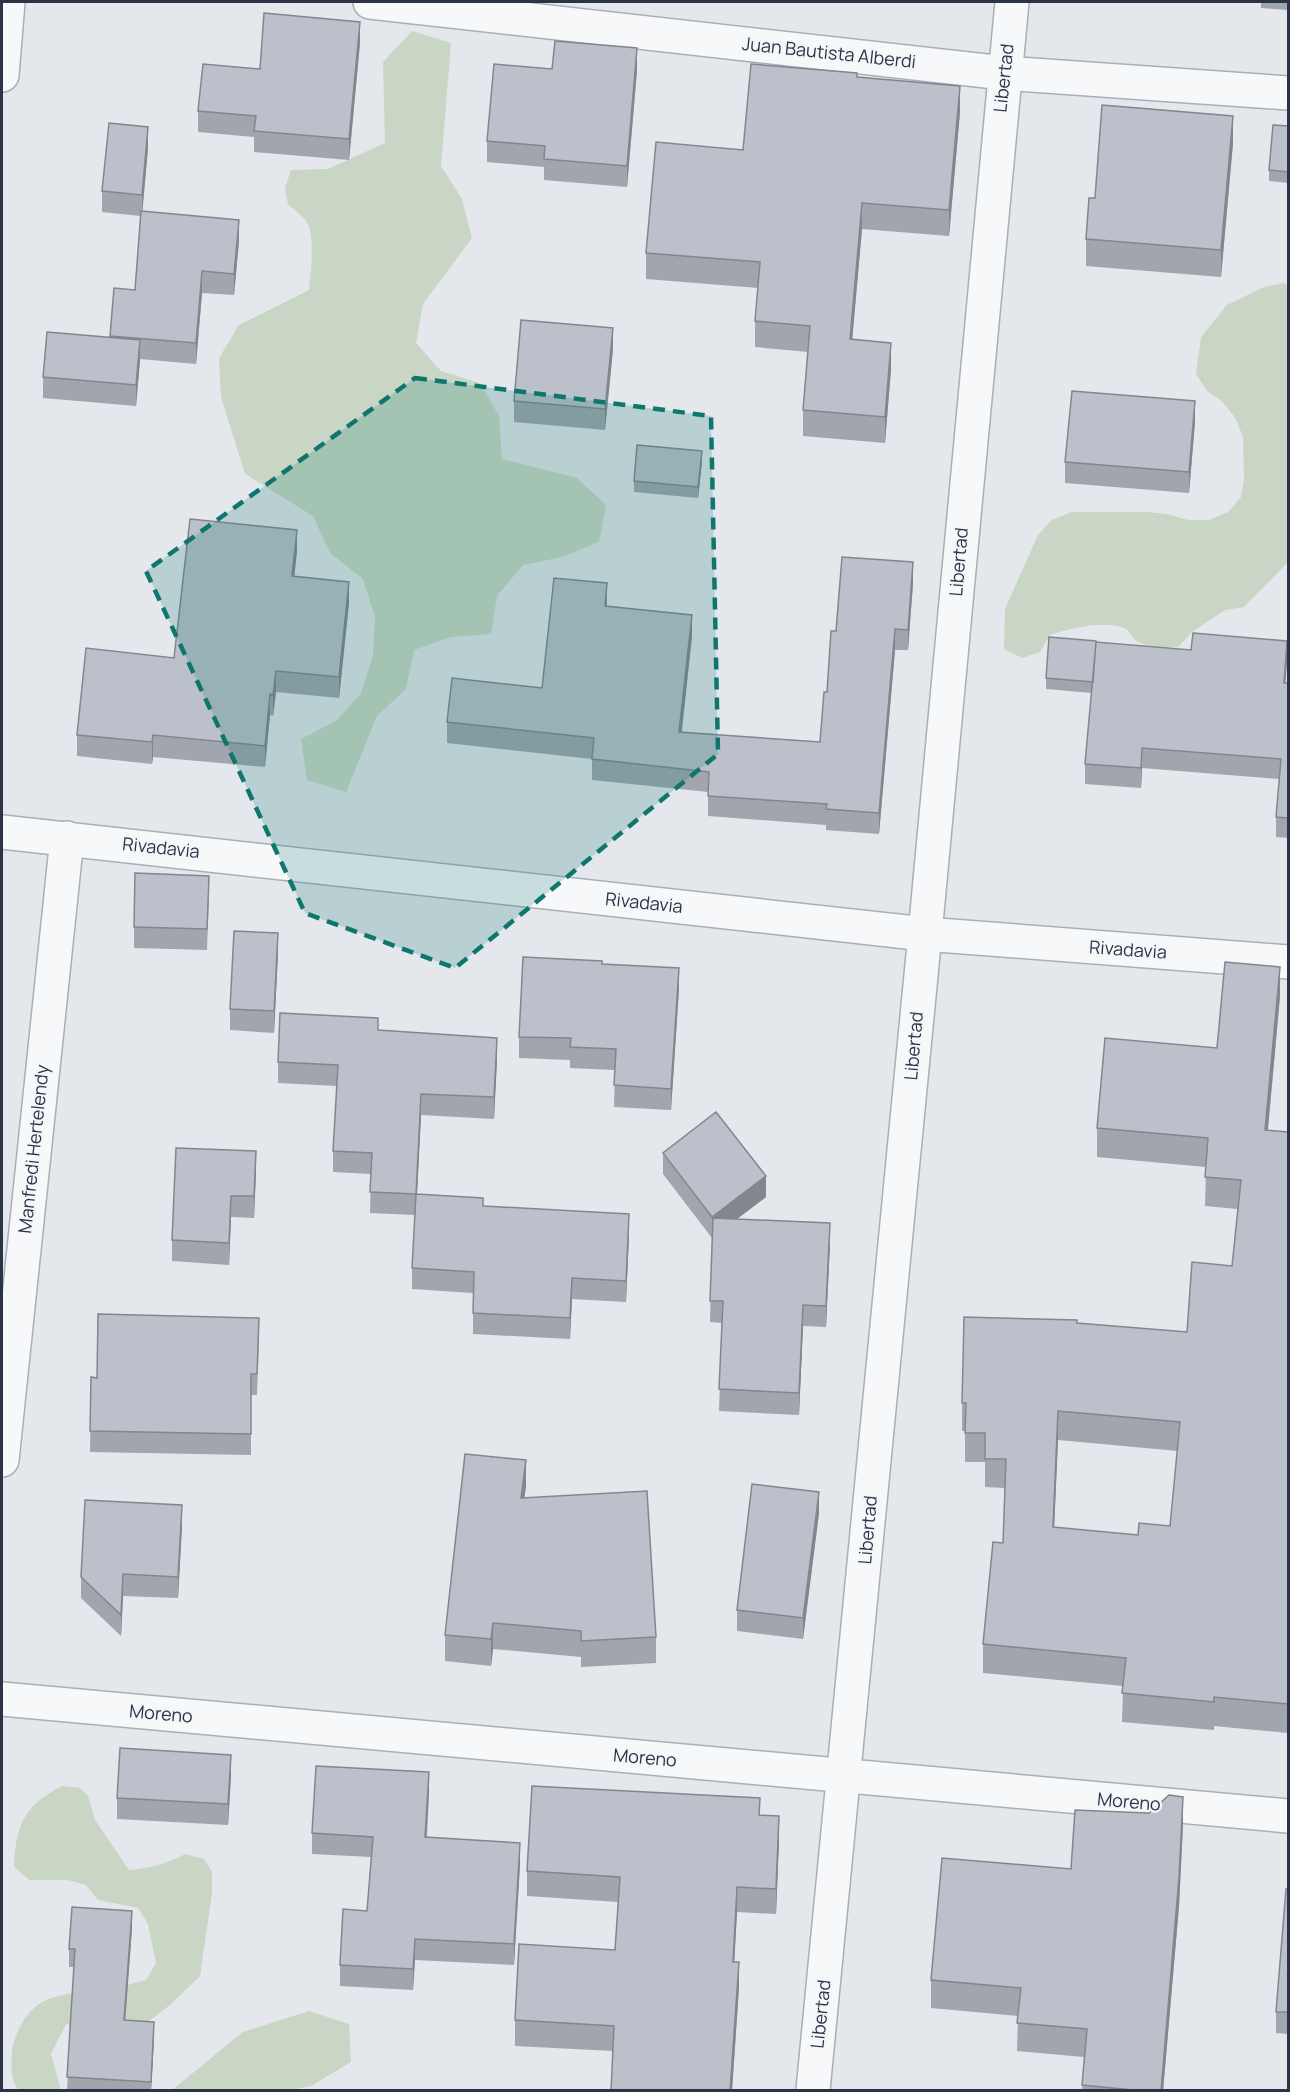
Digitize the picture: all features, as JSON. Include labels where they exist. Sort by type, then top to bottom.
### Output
[{"type":"street","points":[[2,75],[8,2]]},
{"type":"street","name":"Juan Bautista Alberdi","points":[[370,2],[1004,73],[1288,93]]},
{"type":"street","name":"Libertad","points":[[813,2091],[845,1777],[1012,2]]},
{"type":"street","name":"Rivadavia","points":[[2,832],[925,934],[1288,962]]},
{"type":"street","name":"Manfredi Hertelendy","points":[[2,1461],[67,838]]},
{"type":"street","name":"Moreno","points":[[2,1699],[1288,1816]]},
{"type":"highlighted area","points":[[415,378],[711,416],[718,754],[455,968],[305,913],[146,571]]},
{"type":"green space","points":[[412,31],[451,43],[441,166],[462,199],[472,238],[423,304],[416,343],[441,371],[480,383],[499,416],[502,459],[577,478],[606,505],[599,542],[562,557],[523,565],[497,596],[491,634],[451,637],[414,650],[406,689],[377,716],[346,792],[307,780],[301,739],[336,721],[361,693],[373,656],[375,617],[363,579],[330,553],[313,516],[245,474],[221,397],[219,358],[239,325],[309,290],[312,257],[311,232],[305,220],[288,204],[285,188],[291,170],[328,169],[385,143],[383,62]]},
{"type":"green space","points":[[1284,283],[1288,286],[1288,562],[1244,607],[1225,610],[1192,632],[1178,647],[1146,645],[1137,641],[1124,628],[1097,625],[1050,635],[1040,652],[1022,658],[1004,649],[1005,609],[1038,535],[1052,520],[1072,512],[1147,512],[1167,514],[1188,520],[1209,520],[1228,512],[1241,497],[1244,478],[1243,437],[1236,419],[1223,402],[1207,391],[1196,374],[1201,337],[1227,305],[1264,287]]},
{"type":"green space","points":[[62,1786],[80,1788],[88,1796],[95,1820],[129,1870],[158,1865],[185,1854],[204,1859],[212,1872],[212,1893],[200,1976],[170,2005],[141,2027],[66,2024],[51,2054],[61,2090],[19,2090],[14,2082],[11,2062],[15,2038],[28,2014],[37,2005],[58,1996],[111,1989],[146,1980],[156,1963],[148,1924],[138,1908],[98,1900],[86,1885],[68,1880],[29,1880],[14,1866],[17,1839],[25,1818],[39,1801]]},
{"type":"green space","points":[[309,2011],[349,2024],[351,2062],[311,2086],[291,2090],[172,2090],[243,2032]]},
{"type":"building","points":[[264,13],[360,22],[349,139],[254,131],[256,116],[198,111],[203,64],[260,69]]},
{"type":"building","points":[[555,41],[637,48],[627,166],[544,159],[545,146],[487,141],[494,64],[552,69]]},
{"type":"building","points":[[751,64],[857,73],[857,77],[960,86],[949,210],[862,203],[850,339],[891,343],[885,417],[803,410],[810,326],[755,321],[760,262],[646,253],[656,142],[743,150]]},
{"type":"building","points":[[1102,105],[1233,116],[1221,250],[1086,239],[1089,198],[1095,198]]},
{"type":"building","points":[[109,123],[148,127],[142,195],[102,191]]},
{"type":"building","points":[[1273,125],[1288,126],[1288,172],[1269,170]]},
{"type":"building","points":[[141,211],[239,220],[234,274],[202,271],[196,343],[110,336],[114,288],[135,290]]},
{"type":"building","points":[[521,320],[613,328],[605,409],[514,401]]},
{"type":"building","points":[[47,332],[140,340],[136,385],[43,377]]},
{"type":"building","points":[[1072,391],[1195,401],[1189,472],[1065,462]]},
{"type":"building","points":[[637,445],[702,451],[698,487],[634,481]]},
{"type":"building","points":[[190,519],[297,530],[292,576],[349,582],[339,677],[276,671],[273,695],[270,694],[265,746],[153,735],[152,742],[77,735],[86,648],[174,658]]},
{"type":"building","points":[[842,557],[913,562],[908,630],[895,629],[879,813],[826,809],[827,804],[708,796],[709,772],[592,759],[594,738],[447,722],[452,678],[542,688],[554,578],[607,583],[605,606],[692,615],[679,732],[820,742],[824,692],[827,692],[831,631],[836,631]]},
{"type":"building","points":[[1193,633],[1287,641],[1284,683],[1288,683],[1288,818],[1276,817],[1281,759],[1142,748],[1141,768],[1085,764],[1096,642],[1191,650]]},
{"type":"building","points":[[1049,637],[1096,641],[1093,682],[1046,678]]},
{"type":"building","points":[[135,873],[209,876],[207,929],[134,927]]},
{"type":"building","points":[[234,931],[278,933],[274,1011],[230,1009]]},
{"type":"building","points":[[523,957],[679,968],[671,1089],[614,1085],[616,1049],[570,1047],[571,1038],[519,1037]]},
{"type":"building","points":[[1225,962],[1280,967],[1265,1130],[1288,1132],[1288,1704],[1214,1697],[1214,1702],[1122,1693],[1126,1658],[983,1644],[993,1542],[1003,1543],[1006,1459],[985,1459],[985,1433],[965,1433],[966,1403],[962,1403],[964,1317],[1077,1320],[1077,1323],[1187,1332],[1192,1262],[1232,1266],[1241,1180],[1205,1177],[1208,1138],[1097,1128],[1105,1038],[1217,1048]],"holes":[[[1058,1411],[1180,1422],[1170,1526],[1139,1523],[1138,1535],[1053,1527]]]},
{"type":"building","points":[[280,1013],[378,1018],[378,1030],[497,1038],[494,1097],[421,1094],[416,1194],[370,1192],[372,1153],[333,1151],[338,1065],[278,1062]]},
{"type":"building","points":[[716,1112],[766,1176],[712,1217],[663,1153]]},
{"type":"building","points":[[176,1148],[256,1151],[254,1196],[231,1196],[229,1243],[172,1240]]},
{"type":"building","points":[[416,1194],[483,1198],[483,1206],[629,1214],[626,1281],[572,1278],[570,1318],[473,1313],[474,1272],[412,1268]]},
{"type":"building","points":[[713,1218],[830,1223],[826,1306],[803,1305],[799,1393],[719,1389],[723,1301],[710,1301]]},
{"type":"building","points":[[98,1314],[259,1318],[257,1374],[251,1374],[251,1434],[90,1431],[91,1377],[97,1378]]},
{"type":"building","points":[[465,1454],[526,1460],[521,1498],[647,1491],[656,1637],[581,1641],[581,1631],[493,1623],[491,1639],[445,1635]]},
{"type":"building","points":[[752,1484],[819,1492],[803,1618],[737,1610]]},
{"type":"building","points":[[85,1500],[182,1505],[178,1577],[123,1574],[121,1615],[81,1577]]},
{"type":"building","points":[[120,1748],[231,1755],[228,1804],[117,1798]]},
{"type":"building","points":[[316,1766],[429,1772],[425,1837],[520,1843],[514,1944],[415,1939],[413,1969],[340,1965],[343,1909],[367,1911],[373,1837],[312,1833]]},
{"type":"building","points":[[532,1786],[760,1798],[759,1815],[779,1816],[776,1889],[737,1887],[733,1962],[739,1962],[730,2091],[611,2091],[614,2026],[515,2020],[519,1944],[615,1950],[620,1877],[527,1871]]},
{"type":"building","points":[[1169,1795],[1183,1797],[1179,1877],[1161,2091],[1082,2085],[1087,2029],[1017,2023],[1021,1988],[931,1980],[942,1858],[1071,1869],[1075,1810],[1149,1813]]},
{"type":"building","points":[[1286,1889],[1288,1889],[1288,2012],[1276,2012]]},
{"type":"building","points":[[72,1907],[132,1911],[124,2020],[154,2022],[151,2082],[67,2077],[75,1949],[69,1949]]}]
